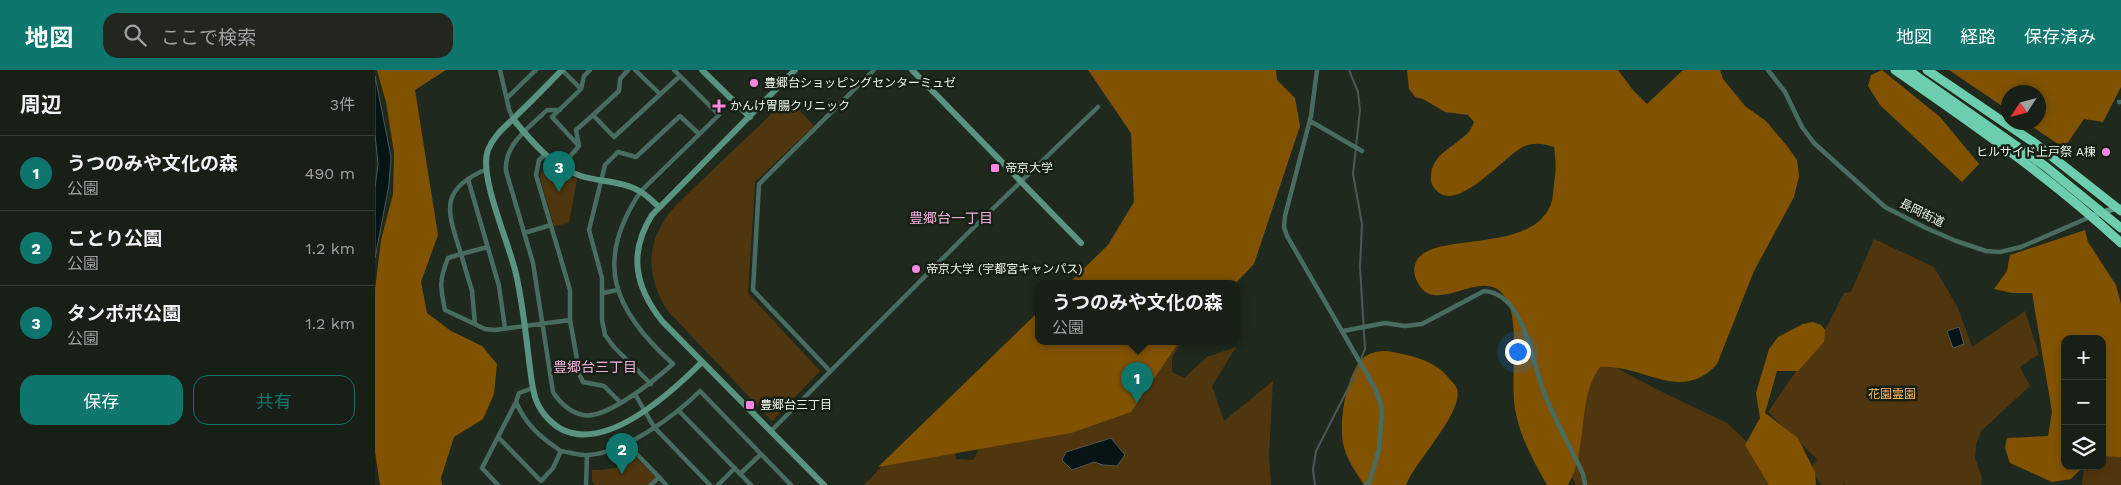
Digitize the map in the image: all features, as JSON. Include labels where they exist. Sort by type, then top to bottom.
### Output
[{"type":"highway","points":[[1895,70],[1981,130],[2092,216],[2121,243]]},
{"type":"highway","points":[[1908,70],[2121,221]]},
{"type":"highway","points":[[1918,70],[2015,138],[2089,198],[2121,228]]},
{"type":"highway","points":[[1927,70],[2036,144],[2120,209]]},
{"type":"street","points":[[500,70],[513,119],[561,167],[581,176],[616,183],[641,191],[659,207]]},
{"type":"street","points":[[507,98],[536,70]]},
{"type":"street","points":[[581,89],[562,70],[496,134],[487,152],[487,169],[491,191],[516,271],[533,388],[540,408],[556,426],[574,434],[598,434],[645,411],[666,397],[702,362]]},
{"type":"street","points":[[579,146],[552,117],[581,89],[584,76],[590,70]]},
{"type":"street","points":[[561,167],[579,146],[577,130],[619,91],[619,79],[628,70]]},
{"type":"street","points":[[635,70],[660,94]]},
{"type":"street","points":[[560,110],[547,110],[509,150],[505,160],[506,171],[533,263],[553,392],[560,402],[572,411],[585,416],[598,414],[635,394],[651,384],[673,364],[638,327],[627,310],[617,290],[613,260],[618,232],[641,191],[719,115],[675,70]]},
{"type":"street","points":[[702,70],[750,117]]},
{"type":"street","points":[[708,76],[713,70]]},
{"type":"street","points":[[795,70],[659,207],[647,223],[639,243],[637,255],[639,280],[655,312],[824,485]]},
{"type":"street","points":[[750,117],[760,111],[801,70]]},
{"type":"street","points":[[830,370],[753,290],[759,184],[874,70]]},
{"type":"street","points":[[912,70],[1081,243]]},
{"type":"street","points":[[1317,70],[1315,99],[1285,216],[1284,227],[1287,236],[1376,390],[1383,409],[1379,449],[1370,481],[1366,485]]},
{"type":"street","name":"長岡街道","points":[[1768,70],[1785,92],[1802,127],[1814,143],[1885,207],[1927,228],[1979,249],[2000,252],[2021,247],[2092,216],[2120,209]]},
{"type":"street","points":[[593,115],[614,137],[680,76]]},
{"type":"street","points":[[771,431],[1020,181],[1098,107]]},
{"type":"street","points":[[651,384],[614,347],[605,335],[602,320],[602,278],[589,230],[605,165],[617,152],[636,157],[681,116],[699,134]]},
{"type":"street","points":[[1310,121],[1362,151]]},
{"type":"street","points":[[546,154],[539,160],[536,174],[570,290],[570,320],[580,376],[583,382],[604,386],[620,402]]},
{"type":"street","points":[[475,324],[472,292],[451,223],[449,201],[472,175],[487,169]]},
{"type":"street","points":[[468,179],[499,286],[505,328]]},
{"type":"street","points":[[525,233],[551,225]]},
{"type":"street","points":[[488,247],[448,258],[441,276],[440,286],[445,310],[485,329],[570,320]]},
{"type":"street","points":[[603,293],[617,290]]},
{"type":"street","points":[[1343,331],[1385,323],[1405,326],[1422,324],[1484,291],[1494,292],[1504,298],[1524,328],[1543,391],[1583,474],[1585,485]]},
{"type":"street","points":[[498,485],[482,468],[519,393],[533,388]]},
{"type":"street","points":[[515,402],[523,418],[534,431],[561,451],[587,456],[609,451],[654,427],[679,411],[700,391],[791,485]]},
{"type":"street","points":[[635,394],[654,427],[710,485]]},
{"type":"street","points":[[679,411],[751,485]]},
{"type":"street","points":[[498,437],[543,483],[561,451]]},
{"type":"street","points":[[626,443],[666,485]]},
{"type":"street","points":[[740,474],[761,454]]},
{"type":"street","points":[[586,485],[587,456]]},
{"type":"street","points":[[718,485],[735,468]]},
{"type":"street","points":[[651,485],[659,477]]},
{"type":"green space","points":[[788,98],[814,126],[755,182],[748,293],[820,371],[772,421],[667,310],[654,282],[652,256],[659,230],[676,205]]},
{"type":"green space","points":[[549,164],[567,176],[577,179],[569,223],[554,226],[540,178],[543,167]]},
{"type":"green space","name":"花園霊園","points":[[1874,239],[1934,267],[1958,308],[1972,347],[2025,311],[2039,354],[2020,367],[2030,386],[1981,431],[1976,445],[1975,458],[1982,478],[1981,485],[1846,485],[1844,483],[1843,485],[1821,485],[1811,469],[1817,459],[1768,412],[1829,323],[1844,293],[1851,292]]},
{"type":"green space","points":[[1127,345],[1180,345],[1172,357],[1172,372],[1184,378],[1207,357],[1236,347],[1212,386],[1224,421],[1273,381],[1269,456],[1271,485],[864,485],[883,465],[952,432],[956,459],[973,460],[983,442]]},
{"type":"green space","points":[[1579,348],[1656,389],[1727,423],[1792,485],[1576,485],[1554,443]]},
{"type":"green space","points":[[2121,446],[2121,485],[2082,485],[2084,470],[2106,470],[2106,447]]},
{"type":"green space","points":[[635,457],[656,477],[649,485],[594,485],[592,470],[615,468],[626,464]]},
{"type":"shaded area","points":[[377,70],[446,70],[415,90],[438,235],[421,282],[427,313],[451,331],[482,346],[497,364],[494,394],[483,419],[454,437],[441,478],[442,485],[380,485],[375,452],[375,290],[381,240],[393,194],[394,153],[386,102]]},
{"type":"shaded area","points":[[1088,70],[1276,70],[1277,80],[1295,98],[1300,126],[1254,264],[1239,280],[1072,280],[1108,245],[1134,202],[1131,133]]},
{"type":"shaded area","points":[[1407,70],[1618,70],[1632,89],[1647,104],[1683,70],[1720,70],[1723,79],[1745,106],[1766,121],[1797,160],[1799,176],[1794,197],[1754,271],[1717,364],[1703,375],[1690,381],[1675,382],[1616,368],[1600,367],[1588,394],[1578,456],[1568,485],[1547,485],[1520,429],[1514,397],[1513,323],[1507,300],[1498,290],[1487,286],[1449,294],[1437,295],[1426,292],[1418,283],[1414,272],[1415,265],[1422,254],[1436,248],[1518,233],[1535,224],[1548,210],[1552,201],[1555,170],[1554,147],[1537,144],[1525,146],[1467,190],[1455,195],[1445,195],[1436,190],[1432,183],[1432,169],[1440,156],[1466,135],[1474,122],[1468,115],[1445,112],[1423,99],[1415,97],[1409,89]]},
{"type":"shaded area","points":[[1882,70],[1940,117],[1979,164],[1962,182],[1880,105],[1868,86],[1871,75]]},
{"type":"shaded area","points":[[1949,70],[2121,70],[2121,87],[2103,122],[2084,119],[2064,148],[2037,130],[2046,130],[2046,85],[2001,85],[2001,105]]},
{"type":"shaded area","points":[[375,76],[391,157],[389,185],[375,258],[375,188],[378,164],[375,134]]},
{"type":"shaded area","points":[[2085,230],[2088,242],[2116,285],[2121,304],[2121,457],[2106,456],[2106,335],[2061,335],[2061,470],[2080,470],[2071,479],[2052,482],[2010,463],[2005,448],[2007,438],[2048,436],[2052,412],[2032,293],[2012,293],[1994,289],[2007,271],[2010,255]]},
{"type":"shaded area","points":[[1035,315],[1035,345],[1177,345],[1131,412],[1071,433],[878,467]]},
{"type":"shaded area","points":[[1813,322],[1821,325],[1825,330],[1824,342],[1798,371],[1777,371],[1765,413],[1798,438],[1815,472],[1816,485],[1769,485],[1745,445],[1760,418],[1756,393],[1769,349],[1778,337],[1803,324]]},
{"type":"shaded area","points":[[1959,327],[1964,344],[1953,348],[1947,331]]},
{"type":"shaded area","points":[[1386,351],[1411,356],[1436,366],[1456,386],[1457,399],[1438,437],[1406,485],[1364,485],[1344,449],[1342,434],[1343,412],[1351,377],[1361,360],[1372,353]]},
{"type":"shaded area","points":[[1111,438],[1125,455],[1117,466],[1094,462],[1072,470],[1062,460],[1066,452]]},
{"type":"waterway","points":[[1315,485],[1313,470],[1316,451],[1354,377],[1365,349],[1360,267],[1362,224],[1353,174],[1360,110],[1358,92],[1349,70]]},
{"type":"place","name":"豊郷台ショッピングセンターミュゼ","points":[[754,83]]},
{"type":"place","name":"かんけ胃腸クリニック","points":[[719,106]]},
{"type":"place","name":"ヒルサイド上戸祭 A棟","points":[[2106,152]]},
{"type":"place","name":"帝京大学","points":[[995,168]]},
{"type":"place","name":"タンポポ公園","points":[[559,192]]},
{"type":"place","name":"帝京大学 (宇都宮キャンパス)","points":[[916,269]]},
{"type":"place","name":"うつのみや文化の森","points":[[1137,403]]},
{"type":"place","name":"豊郷台三丁目","points":[[750,405]]},
{"type":"place","name":"ことり公園","points":[[622,474]]},
{"type":"district","name":"豊郷台一丁目","points":[[951,218]]},
{"type":"district","name":"豊郷台三丁目","points":[[595,367]]}]
